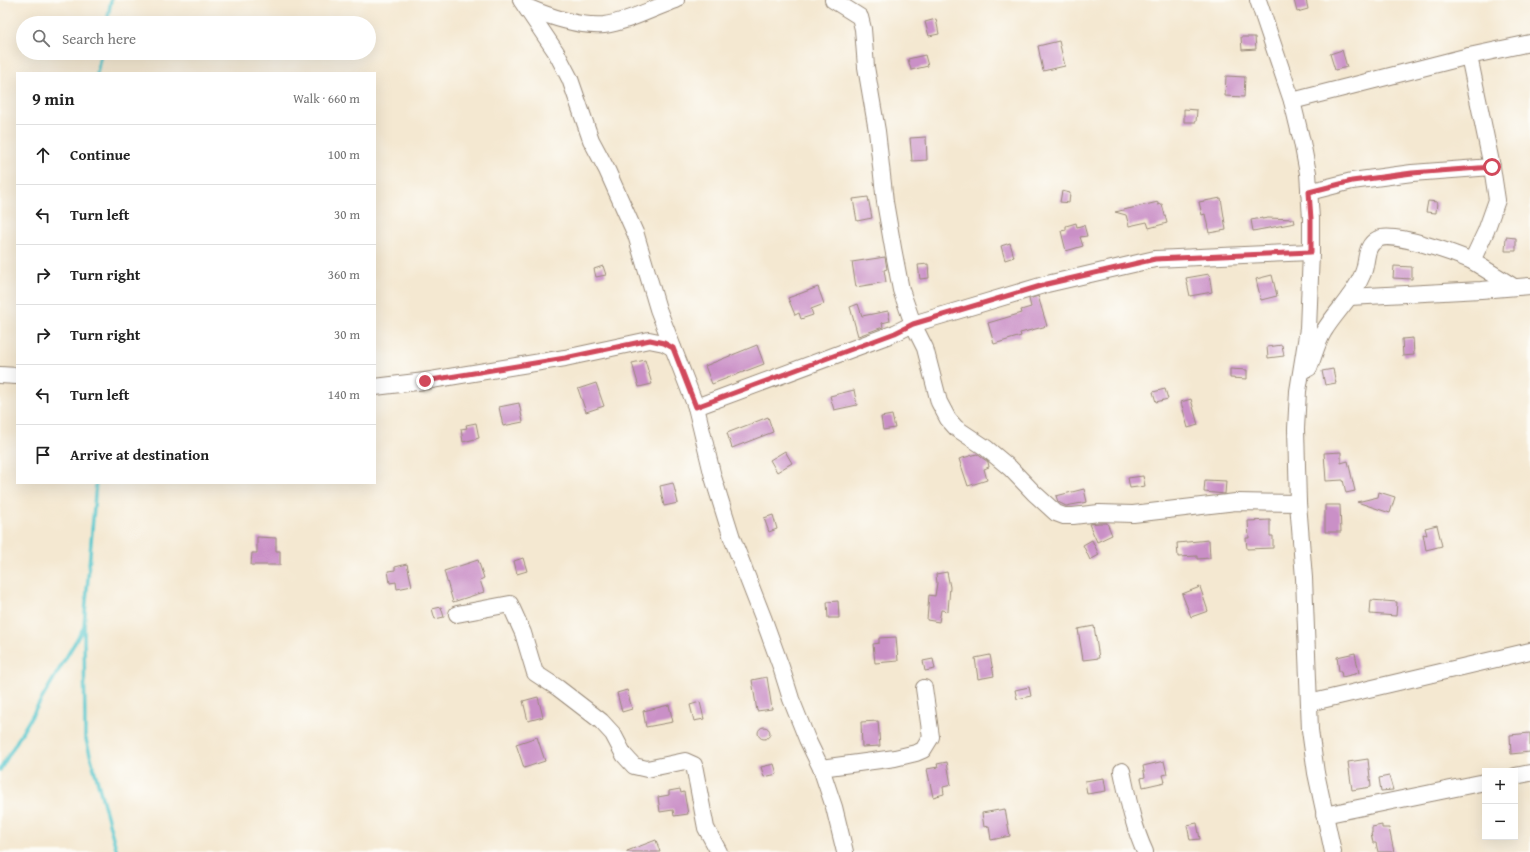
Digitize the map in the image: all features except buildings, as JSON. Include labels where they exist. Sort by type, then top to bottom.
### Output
[{"type":"street","points":[[524,3],[542,14],[586,25],[604,25],[626,19],[676,0]]},
{"type":"street","points":[[833,0],[860,17],[863,29],[866,66],[877,131],[885,202],[901,290],[913,324],[925,348],[939,402],[948,419],[956,428],[986,448],[1010,468],[1056,513],[1064,516],[1099,513],[1133,514],[1236,502],[1298,503]]},
{"type":"street","points":[[1258,0],[1292,101],[1302,142],[1309,192],[1311,252],[1308,329],[1298,391],[1296,429],[1298,503],[1304,578],[1310,730],[1316,773],[1333,852]]},
{"type":"street","points":[[524,3],[556,52],[570,79],[591,140],[607,170],[636,235],[658,309],[696,407],[713,477],[732,538],[764,620],[791,699],[807,739],[821,768],[834,807],[845,852]]},
{"type":"street","points":[[1292,101],[1469,56],[1530,43]]},
{"type":"street","points":[[1469,56],[1492,167],[1497,200],[1486,231],[1472,261]]},
{"type":"street","points":[[1309,192],[1352,181],[1412,173],[1492,167]]},
{"type":"street","points":[[1298,391],[1306,377],[1317,344],[1323,332],[1349,298],[1359,282],[1364,271],[1367,252],[1371,244],[1380,238],[1391,237],[1431,246],[1472,261],[1514,287]]},
{"type":"street","points":[[696,407],[895,333],[913,324],[1047,284],[1155,259],[1311,252]]},
{"type":"street","points":[[1349,298],[1474,291],[1530,286]]},
{"type":"street","points":[[376,387],[425,381],[565,358],[650,340],[664,343],[673,348]]},
{"type":"street","points":[[0,375],[16,376]]},
{"type":"street","points":[[457,614],[510,604],[523,633],[535,673],[558,688],[601,721],[613,734],[624,755],[634,766],[647,769],[686,761],[694,765],[706,828],[719,852]]},
{"type":"street","points":[[1309,703],[1530,651]]},
{"type":"street","points":[[821,768],[895,758],[923,750],[931,737],[924,688]]},
{"type":"street","points":[[1122,771],[1130,812],[1145,852]]},
{"type":"street","points":[[1518,775],[1530,773]]},
{"type":"street","points":[[1324,815],[1482,783]]},
{"type":"waterway","points":[[108,16],[111,0]]},
{"type":"waterway","points":[[97,72],[100,60]]},
{"type":"waterway","points":[[96,484],[84,626],[85,736],[117,852]]},
{"type":"waterway","points":[[0,770],[84,627]]},
{"type":"route","points":[[425,381],[565,358],[650,340],[664,343],[673,348],[696,407],[895,333],[913,324],[1047,284],[1155,259],[1311,252],[1309,192],[1352,181],[1412,173],[1492,167]]}]
